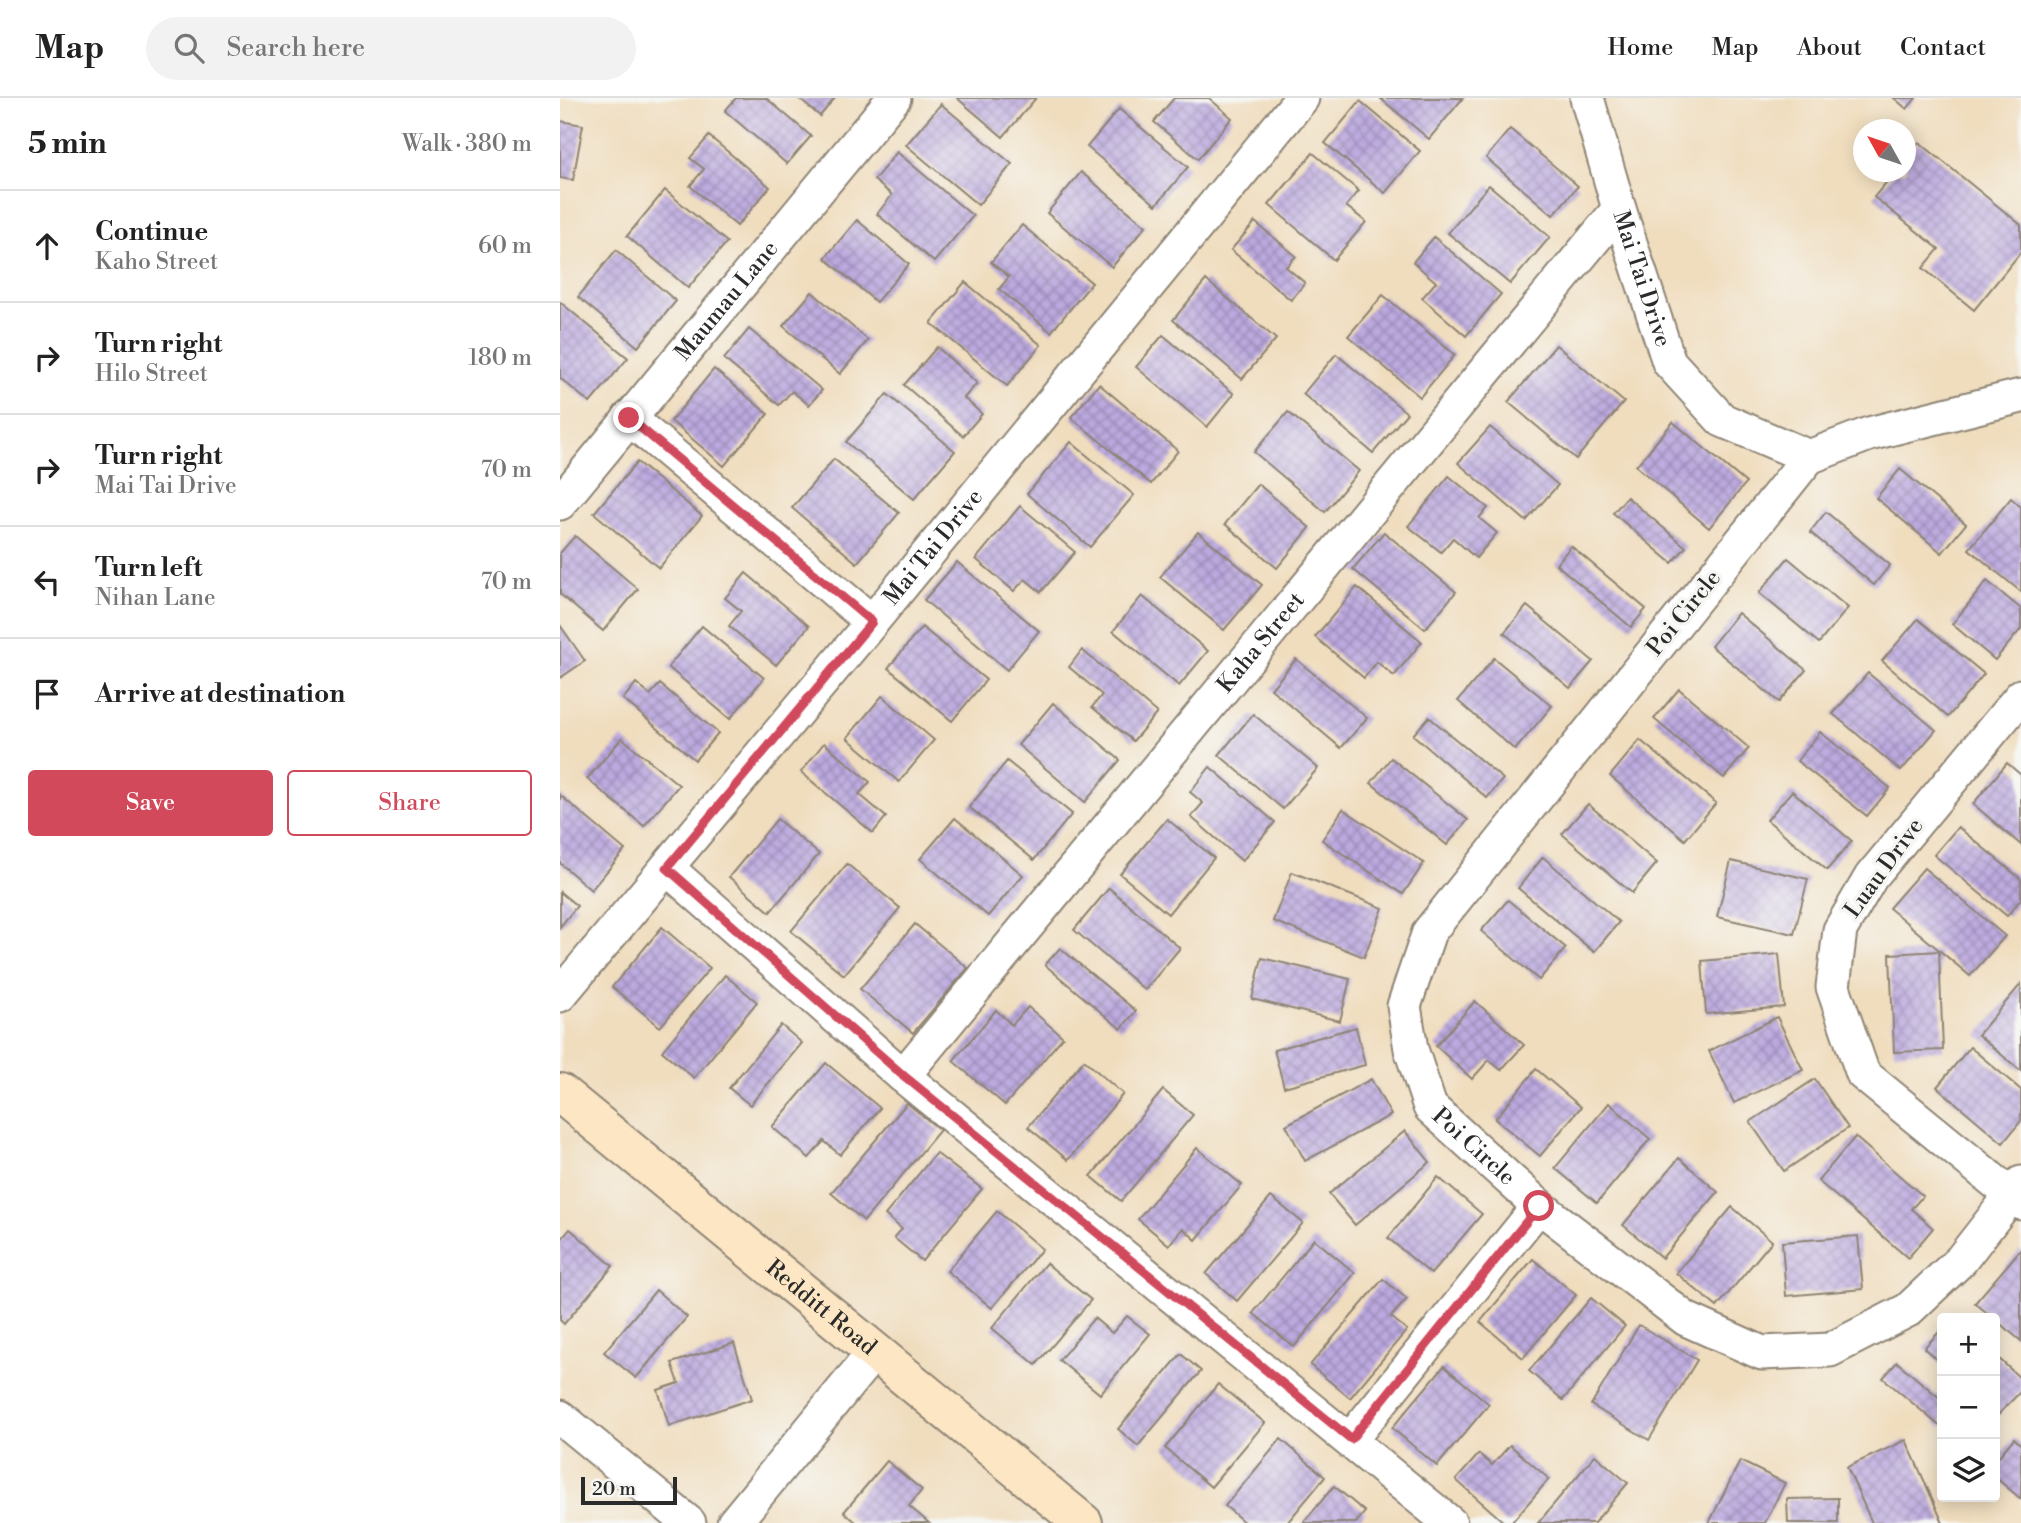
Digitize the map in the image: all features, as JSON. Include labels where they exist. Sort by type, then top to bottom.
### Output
[{"type":"street","name":"Maumau Lane","points":[[560,503],[894,98]]},
{"type":"street","name":"Mai Tai Drive","points":[[560,995],[872,622],[1302,98]]},
{"type":"street","name":"Mai Tai Drive","points":[[1587,98],[1619,209],[1669,362],[1722,420],[1809,457]]},
{"type":"street","name":"Kaha Street","points":[[904,1076],[1619,209]]},
{"type":"street","points":[[1809,457],[1869,434],[2021,396]]},
{"type":"street","points":[[629,418],[872,622]]},
{"type":"street","name":"Poi Circle","points":[[1809,457],[1429,932],[1404,1006],[1410,1049],[1430,1107],[1539,1206],[1686,1319],[1762,1353],[1830,1350],[1908,1310],[1961,1259],[2018,1194]]},
{"type":"street","name":"Luau Drive","points":[[2018,1194],[1863,1074],[1833,987],[1840,930],[1871,877],[2021,696]]},
{"type":"street","points":[[667,868],[904,1076],[1351,1439],[1450,1523]]},
{"type":"street","name":"Redditt Road","points":[[560,1093],[1083,1523]]},
{"type":"street","points":[[1351,1439],[1539,1206]]},
{"type":"street","points":[[734,1523],[875,1351]]},
{"type":"street","points":[[560,1417],[689,1523]]},
{"type":"building","points":[[736,98],[766,98],[811,136],[787,164],[725,111]]},
{"type":"building","points":[[798,98],[835,98],[820,116]]},
{"type":"building","points":[[957,98],[1036,98],[1003,137]]},
{"type":"building","points":[[1174,98],[1209,98],[1232,118],[1198,159],[1154,122]]},
{"type":"building","points":[[1380,98],[1463,98],[1429,139]]},
{"type":"building","points":[[1894,98],[1916,98],[1907,109]]},
{"type":"building","points":[[1360,101],[1420,151],[1385,193],[1325,143]]},
{"type":"building","points":[[941,104],[1012,164],[978,205],[906,145]]},
{"type":"building","points":[[1119,109],[1188,167],[1156,205],[1087,147]]},
{"type":"building","points":[[560,121],[583,125],[573,180],[560,178]]},
{"type":"building","points":[[1510,129],[1578,186],[1553,215],[1486,158]]},
{"type":"building","points":[[709,136],[770,187],[737,226],[690,186],[704,169],[690,158]]},
{"type":"building","points":[[1919,142],[2021,225],[2021,252],[1974,310],[1923,268],[1939,249],[1874,197],[1887,182],[1916,182],[1916,146]]},
{"type":"building","points":[[897,152],[973,216],[934,262],[877,214],[892,195],[874,180]]},
{"type":"building","points":[[1313,153],[1359,191],[1346,206],[1366,222],[1334,260],[1269,205]]},
{"type":"building","points":[[1081,172],[1146,226],[1112,267],[1047,213]]},
{"type":"building","points":[[1489,185],[1550,237],[1510,284],[1448,233]]},
{"type":"building","points":[[665,190],[727,242],[688,288],[627,236]]},
{"type":"building","points":[[857,220],[909,264],[876,302],[825,258]]},
{"type":"building","points":[[1255,222],[1296,256],[1286,267],[1305,283],[1291,300],[1231,250]]},
{"type":"building","points":[[1022,225],[1092,283],[1051,332],[999,289],[1009,277],[991,262]]},
{"type":"building","points":[[1434,237],[1501,294],[1466,336],[1422,298],[1436,282],[1413,262]]},
{"type":"building","points":[[616,250],[676,301],[638,347],[578,297]]},
{"type":"building","points":[[1206,280],[1276,339],[1242,379],[1173,320]]},
{"type":"building","points":[[965,282],[1041,345],[1007,386],[931,323]]},
{"type":"building","points":[[812,292],[868,340],[840,374],[783,326]]},
{"type":"building","points":[[1383,295],[1455,355],[1420,397],[1348,336]]},
{"type":"building","points":[[560,302],[628,358],[590,403],[560,378]]},
{"type":"building","points":[[749,329],[822,390],[809,405],[792,391],[779,405],[724,359]]},
{"type":"building","points":[[1163,335],[1234,394],[1207,427],[1136,367]]},
{"type":"building","points":[[1556,345],[1624,402],[1576,459],[1508,402]]},
{"type":"building","points":[[937,347],[977,383],[964,398],[982,414],[963,436],[904,385]]},
{"type":"building","points":[[1336,354],[1407,413],[1373,453],[1303,394]]},
{"type":"building","points":[[714,369],[768,414],[724,466],[671,421]]},
{"type":"building","points":[[1099,384],[1178,451],[1151,484],[1071,417]]},
{"type":"building","points":[[887,394],[955,451],[914,499],[846,442]]},
{"type":"building","points":[[1288,412],[1359,471],[1325,512],[1254,452]]},
{"type":"building","points":[[1673,422],[1746,483],[1709,528],[1636,466]]},
{"type":"building","points":[[1490,427],[1558,485],[1526,521],[1458,463]]},
{"type":"building","points":[[1071,442],[1134,495],[1090,547],[1027,494]]},
{"type":"building","points":[[834,459],[899,513],[857,563],[792,508]]},
{"type":"building","points":[[637,462],[702,516],[659,568],[594,513]]},
{"type":"building","points":[[1900,469],[1966,524],[1942,553],[1876,498]]},
{"type":"building","points":[[1449,476],[1488,508],[1479,518],[1497,533],[1476,558],[1453,538],[1441,552],[1408,526]]},
{"type":"building","points":[[1258,484],[1310,528],[1277,568],[1225,524]]},
{"type":"building","points":[[1627,497],[1686,547],[1672,563],[1613,513]]},
{"type":"building","points":[[2011,498],[2021,507],[2021,592],[1969,549]]},
{"type":"building","points":[[1020,506],[1075,552],[1041,592],[1025,579],[1014,591],[976,559]]},
{"type":"building","points":[[1826,512],[1890,565],[1874,585],[1810,532]]},
{"type":"building","points":[[1198,532],[1262,585],[1224,630],[1160,577]]},
{"type":"building","points":[[1384,532],[1456,592],[1425,629],[1353,569]]},
{"type":"building","points":[[575,536],[638,589],[603,631],[560,594],[560,553]]},
{"type":"building","points":[[1571,546],[1646,609],[1631,627],[1556,564]]},
{"type":"building","points":[[1788,558],[1848,608],[1819,643],[1759,593]]},
{"type":"building","points":[[957,562],[1039,631],[1007,670],[924,600]]},
{"type":"building","points":[[746,573],[809,626],[776,665],[729,626],[741,611],[725,598]]},
{"type":"building","points":[[1987,581],[2021,609],[2021,629],[1995,660],[1952,624]]},
{"type":"building","points":[[1357,587],[1422,642],[1394,676],[1377,662],[1364,678],[1315,637]]},
{"type":"building","points":[[1142,596],[1208,651],[1179,686],[1113,631]]},
{"type":"building","points":[[1527,606],[1593,661],[1570,688],[1504,633]]},
{"type":"building","points":[[1738,613],[1806,670],[1779,702],[1711,646]]},
{"type":"building","points":[[1918,619],[1984,674],[1948,717],[1882,661]]},
{"type":"building","points":[[560,625],[585,661],[560,678]]},
{"type":"building","points":[[702,626],[764,678],[730,719],[668,667]]},
{"type":"building","points":[[922,627],[986,680],[952,721],[888,668]]},
{"type":"building","points":[[1082,650],[1157,713],[1133,741],[1092,707],[1102,695],[1069,667]]},
{"type":"building","points":[[1494,658],[1552,706],[1515,750],[1458,701]]},
{"type":"building","points":[[1296,659],[1367,718],[1341,748],[1271,689]]},
{"type":"building","points":[[1868,673],[1936,730],[1901,771],[1833,714]]},
{"type":"building","points":[[636,683],[650,695],[660,684],[718,733],[695,760],[623,699]]},
{"type":"building","points":[[1679,689],[1749,748],[1724,778],[1654,719]]},
{"type":"building","points":[[882,696],[934,740],[899,782],[847,738]]},
{"type":"building","points":[[1053,703],[1120,760],[1085,802],[1018,745]]},
{"type":"building","points":[[1253,714],[1318,768],[1283,809],[1219,755]]},
{"type":"building","points":[[1429,717],[1503,779],[1487,798],[1413,735]]},
{"type":"building","points":[[1820,732],[1890,788],[1867,816],[1797,761]]},
{"type":"building","points":[[622,738],[679,785],[644,826],[587,779]]},
{"type":"building","points":[[1640,740],[1716,803],[1685,840],[1610,776]]},
{"type":"building","points":[[824,743],[870,782],[859,794],[886,817],[873,833],[801,772]]},
{"type":"building","points":[[1391,758],[1468,820],[1447,845],[1371,783]]},
{"type":"building","points":[[1007,761],[1072,814],[1034,860],[969,807]]},
{"type":"building","points":[[2007,763],[2021,775],[2021,845],[1973,804]]},
{"type":"building","points":[[1210,767],[1275,822],[1242,861],[1191,817],[1203,803],[1190,792]]},
{"type":"building","points":[[1792,791],[1852,841],[1827,870],[1767,820]]},
{"type":"building","points":[[560,795],[625,850],[591,890],[560,863]]},
{"type":"building","points":[[1588,804],[1657,863],[1632,893],[1562,834]]},
{"type":"building","points":[[1343,809],[1424,863],[1403,894],[1322,840]]},
{"type":"building","points":[[955,818],[1023,875],[988,916],[920,859]]},
{"type":"building","points":[[777,819],[819,854],[770,912],[729,877]]},
{"type":"building","points":[[1167,819],[1214,858],[1168,914],[1120,874]]},
{"type":"building","points":[[1958,827],[2021,879],[2021,899],[2007,916],[1934,855]]},
{"type":"building","points":[[1543,857],[1619,922],[1594,952],[1518,888]]},
{"type":"building","points":[[1731,861],[1808,879],[1794,934],[1717,917]]},
{"type":"building","points":[[847,864],[900,908],[844,975],[791,931]]},
{"type":"building","points":[[1924,868],[2005,936],[1970,976],[1889,908]]},
{"type":"building","points":[[1292,872],[1383,908],[1364,957],[1273,921]]},
{"type":"building","points":[[1109,888],[1180,948],[1145,990],[1074,930]]},
{"type":"building","points":[[560,892],[577,906],[560,927]]},
{"type":"building","points":[[1508,900],[1566,948],[1539,980],[1481,931]]},
{"type":"building","points":[[915,924],[968,968],[913,1033],[860,989]]},
{"type":"building","points":[[662,927],[710,968],[660,1027],[612,987]]},
{"type":"building","points":[[1060,948],[1136,1011],[1121,1029],[1045,965]]},
{"type":"building","points":[[1939,951],[1943,1050],[1894,1052],[1890,954]]},
{"type":"building","points":[[1779,954],[1784,1007],[1706,1014],[1702,961]]},
{"type":"building","points":[[1262,958],[1350,979],[1340,1021],[1252,999]]},
{"type":"building","points":[[725,975],[757,1002],[694,1078],[662,1051]]},
{"type":"building","points":[[2021,984],[2021,1071],[1978,1035]]},
{"type":"building","points":[[1475,1001],[1524,1045],[1501,1070],[1489,1060],[1472,1079],[1436,1046]]},
{"type":"building","points":[[1028,1007],[1063,1037],[1005,1105],[953,1061],[996,1010],[1012,1025]]},
{"type":"building","points":[[1777,1017],[1803,1070],[1734,1103],[1709,1051]]},
{"type":"building","points":[[781,1025],[802,1043],[750,1105],[729,1088]]},
{"type":"building","points":[[1356,1027],[1365,1065],[1284,1087],[1274,1050]]},
{"type":"building","points":[[1970,1047],[2021,1090],[2021,1121],[2003,1143],[1937,1087]]},
{"type":"building","points":[[1084,1060],[1123,1094],[1068,1160],[1028,1127]]},
{"type":"building","points":[[826,1063],[880,1108],[840,1155],[824,1141],[809,1158],[772,1127]]},
{"type":"building","points":[[1536,1069],[1581,1107],[1540,1156],[1495,1119]]},
{"type":"building","points":[[1371,1079],[1391,1115],[1305,1161],[1286,1125]]},
{"type":"building","points":[[1815,1079],[1848,1128],[1784,1171],[1750,1122]]},
{"type":"building","points":[[1163,1090],[1193,1115],[1121,1201],[1091,1176]]},
{"type":"building","points":[[907,1103],[940,1130],[864,1221],[831,1193]]},
{"type":"building","points":[[1609,1103],[1650,1139],[1597,1203],[1555,1168]]},
{"type":"building","points":[[1405,1131],[1430,1162],[1355,1225],[1329,1194]]},
{"type":"building","points":[[1855,1137],[1923,1196],[1911,1209],[1933,1228],[1908,1258],[1818,1181]]},
{"type":"building","points":[[1197,1148],[1242,1185],[1196,1240],[1183,1228],[1169,1245],[1138,1219]]},
{"type":"building","points":[[936,1153],[982,1189],[922,1261],[894,1238],[902,1229],[885,1215]]},
{"type":"building","points":[[1679,1158],[1718,1192],[1662,1258],[1623,1225]]},
{"type":"building","points":[[1438,1177],[1482,1214],[1431,1274],[1388,1238]]},
{"type":"building","points":[[1271,1197],[1303,1223],[1237,1301],[1206,1274]]},
{"type":"building","points":[[1732,1207],[1772,1241],[1717,1307],[1676,1273]]},
{"type":"building","points":[[997,1211],[1042,1249],[992,1308],[947,1271]]},
{"type":"building","points":[[570,1229],[613,1266],[564,1324],[560,1320],[560,1241]]},
{"type":"building","points":[[1858,1236],[1863,1289],[1786,1296],[1782,1242]]},
{"type":"building","points":[[1314,1239],[1355,1273],[1294,1347],[1253,1313]]},
{"type":"building","points":[[2021,1249],[2021,1341],[2000,1324],[2000,1313],[1987,1313],[1975,1303]]},
{"type":"building","points":[[1533,1259],[1576,1295],[1523,1358],[1480,1322]]},
{"type":"building","points":[[1046,1263],[1091,1300],[1036,1365],[992,1328]]},
{"type":"building","points":[[1383,1279],[1407,1299],[1391,1317],[1407,1330],[1350,1398],[1310,1365]]},
{"type":"building","points":[[656,1290],[687,1317],[636,1378],[604,1352]]},
{"type":"building","points":[[1591,1298],[1625,1326],[1563,1400],[1529,1371]]},
{"type":"building","points":[[1127,1316],[1150,1334],[1100,1394],[1059,1360],[1094,1318],[1112,1333]]},
{"type":"building","points":[[1639,1325],[1697,1360],[1649,1440],[1591,1405]]},
{"type":"building","points":[[1937,1334],[1937,1360],[1924,1348]]},
{"type":"building","points":[[734,1343],[752,1399],[669,1426],[658,1390],[679,1383],[672,1363]]},
{"type":"building","points":[[1181,1354],[1201,1371],[1138,1446],[1118,1429]]},
{"type":"building","points":[[2000,1360],[2021,1379],[2021,1391],[2000,1413]]},
{"type":"building","points":[[1897,1362],[1937,1396],[1937,1424],[1883,1378]]},
{"type":"building","points":[[1444,1366],[1489,1404],[1437,1466],[1392,1428]]},
{"type":"building","points":[[1218,1384],[1265,1423],[1211,1487],[1165,1448]]},
{"type":"building","points":[[2014,1438],[2021,1445],[2021,1499],[2000,1481],[2000,1455]]},
{"type":"building","points":[[1281,1439],[1325,1477],[1287,1523],[1245,1523],[1225,1506]]},
{"type":"building","points":[[1906,1440],[1943,1523],[1872,1523],[1847,1467]]},
{"type":"building","points":[[1510,1445],[1549,1479],[1511,1523],[1505,1523],[1456,1480],[1479,1454],[1492,1465]]},
{"type":"building","points":[[1595,1455],[1628,1483],[1594,1523],[1538,1523]]},
{"type":"building","points":[[887,1461],[922,1490],[909,1506],[929,1523],[857,1523],[844,1512]]},
{"type":"building","points":[[1740,1461],[1785,1483],[1765,1523],[1709,1523]]},
{"type":"building","points":[[1334,1486],[1365,1512],[1356,1523],[1303,1523]]},
{"type":"building","points":[[1838,1498],[1838,1523],[1788,1523],[1787,1499]]},
{"type":"route","points":[[629,418],[872,622],[667,868],[904,1076],[1351,1439],[1539,1206]]}]
